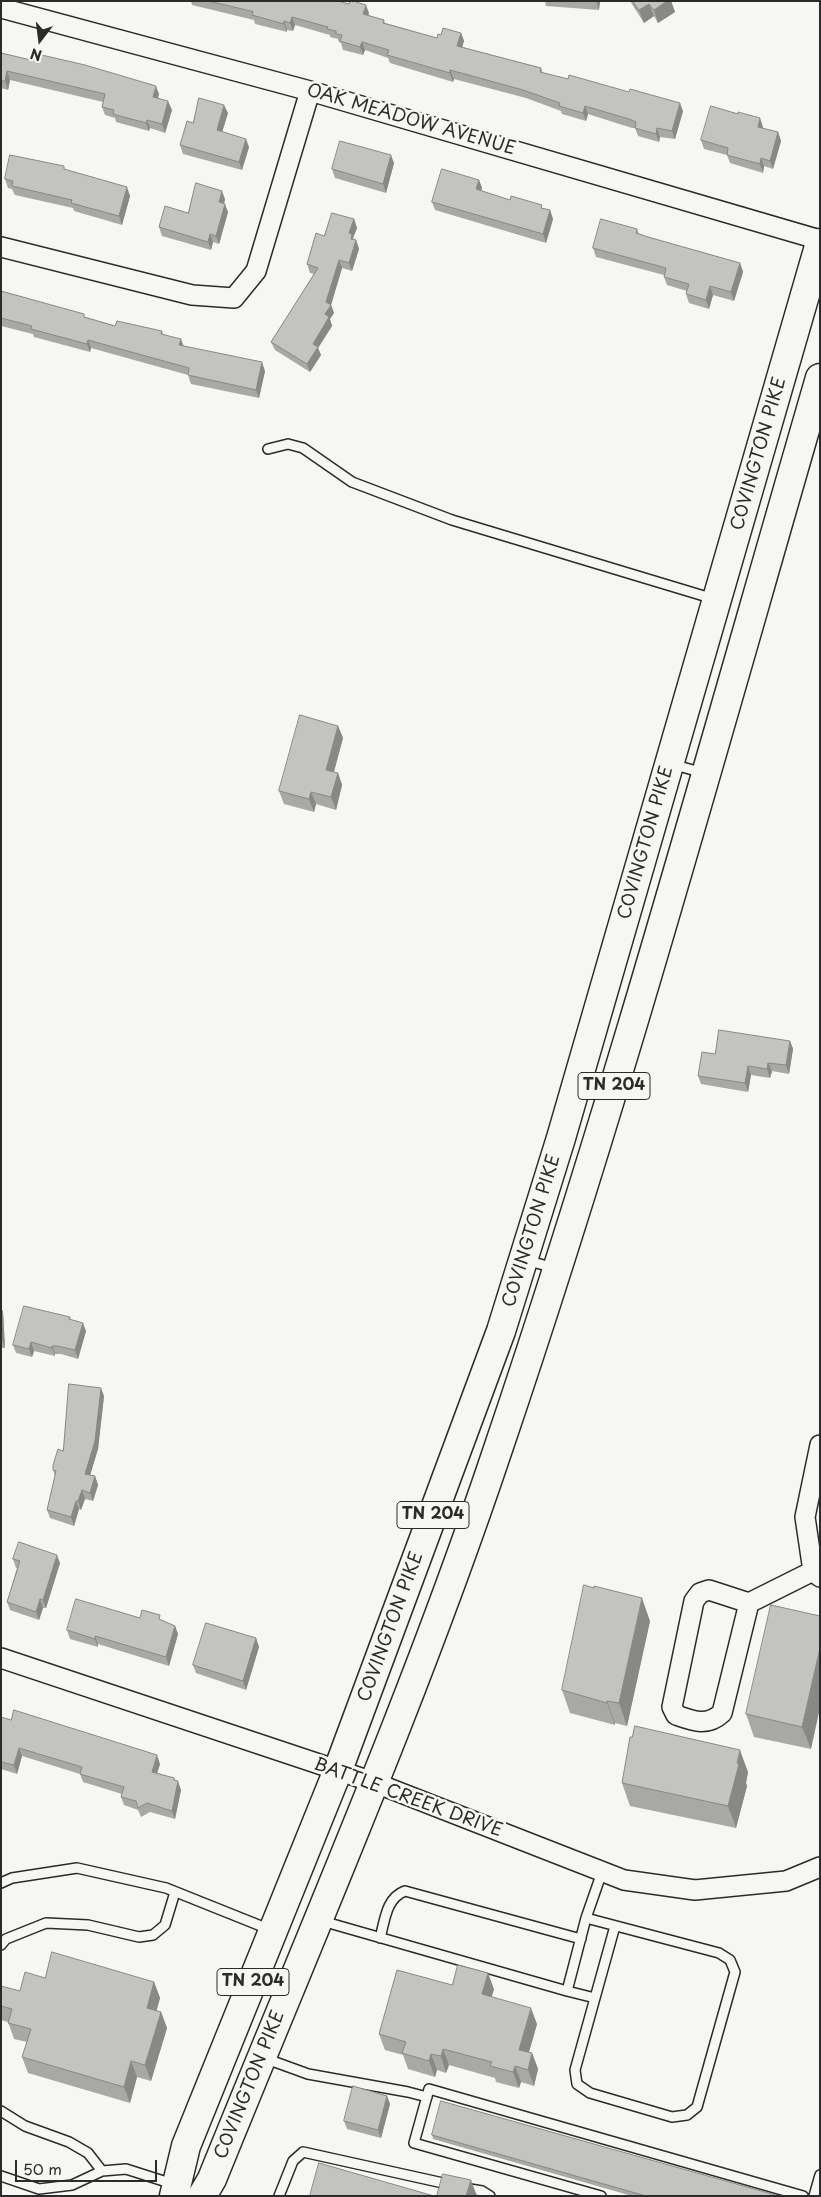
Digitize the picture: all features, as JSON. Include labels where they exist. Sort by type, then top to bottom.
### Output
[{"type":"main road","name":"COVINGTON PIKE","points":[[175,2190],[186,2146],[338,1770],[501,1331],[561,1138],[820,241]]},
{"type":"main road","name":"COVINGTON PIKE","points":[[202,2196],[212,2179],[373,1782],[438,1615],[497,1454],[626,1049],[820,378]]},
{"type":"street","name":"OAK MEADOW AVENUE","points":[[1,8],[310,91],[820,241]]},
{"type":"street","points":[[1,247],[192,295],[234,298],[256,271],[310,91]]},
{"type":"street","points":[[749,1603],[722,1713],[717,1718],[702,1723],[676,1715],[672,1707],[694,1601],[700,1592],[709,1590],[749,1603],[816,1574],[805,1517],[820,1445]]},
{"type":"street","name":"BATTLE CREEK DRIVE","points":[[1,1658],[373,1782],[624,1880],[695,1890],[786,1881],[820,1867]]},
{"type":"lane","points":[[268,449],[288,444],[303,448],[352,482],[452,520],[716,600]]},
{"type":"lane","points":[[669,764],[705,773]]},
{"type":"lane","points":[[523,1259],[557,1269]]},
{"type":"lane","points":[[1,1883],[12,1878],[77,1868],[175,1892],[273,1931]]},
{"type":"lane","points":[[567,1991],[586,1918],[602,1872]]},
{"type":"lane","points":[[1,1945],[6,1939],[46,1923],[88,1925],[139,1937],[153,1935],[165,1925],[175,1892]]},
{"type":"lane","points":[[380,1938],[390,1901],[395,1894],[405,1892],[581,1939]]},
{"type":"lane","points":[[586,1918],[719,1952],[730,1960],[734,1972],[697,2107],[687,2115],[672,2117],[590,2093],[577,2084],[575,2070],[615,1926]]},
{"type":"lane","points":[[317,1920],[595,1998]]},
{"type":"lane","points":[[262,2057],[308,2074],[408,2092],[427,2098]]},
{"type":"lane","points":[[601,2196],[414,2143],[429,2089],[803,2196]]},
{"type":"lane","points":[[1,2112],[25,2126],[69,2142],[88,2153],[102,2171]]},
{"type":"lane","points":[[279,2196],[293,2162],[303,2152],[482,2191],[490,2196]]},
{"type":"lane","points":[[1,2176],[39,2189],[72,2185],[102,2171],[126,2169],[175,2190]]},
{"type":"lane","points":[[814,2196],[820,2175]]},
{"type":"building","points":[[209,1],[338,1],[349,4],[350,1],[353,1],[366,5],[363,14],[384,20],[383,23],[437,38],[438,34],[441,35],[443,28],[461,33],[457,46],[541,68],[540,72],[568,79],[569,75],[629,92],[630,89],[680,103],[672,131],[657,128],[656,134],[635,128],[636,122],[629,119],[585,106],[583,113],[559,106],[560,103],[523,90],[450,70],[450,73],[387,55],[389,50],[362,42],[360,47],[340,41],[342,35],[327,29],[328,27],[292,17],[290,23],[284,21],[284,24],[252,15],[253,12]]},
{"type":"building","points":[[633,1],[667,1],[654,10],[649,4],[639,10]]},
{"type":"building","points":[[1,53],[31,60],[33,53],[85,65],[156,86],[153,97],[168,101],[162,124],[147,120],[146,123],[113,114],[114,110],[102,107],[105,94],[7,71],[5,81],[1,81]]},
{"type":"building","points":[[199,98],[224,105],[217,130],[246,139],[239,162],[180,145],[187,121],[193,123]]},
{"type":"building","points":[[711,106],[760,118],[758,127],[778,132],[770,161],[761,158],[760,164],[727,155],[728,148],[701,140]]},
{"type":"building","points":[[340,141],[391,155],[383,184],[332,169]]},
{"type":"building","points":[[10,155],[64,166],[64,169],[127,187],[119,216],[71,203],[72,200],[12,186],[13,181],[5,179]]},
{"type":"building","points":[[442,169],[479,180],[476,189],[510,200],[511,196],[542,205],[541,208],[550,210],[543,234],[432,202]]},
{"type":"building","points":[[196,183],[222,191],[219,202],[225,204],[216,236],[210,234],[208,242],[159,227],[165,206],[188,213]]},
{"type":"building","points":[[332,213],[354,219],[349,233],[352,234],[351,239],[356,240],[349,263],[339,260],[326,302],[331,305],[325,314],[329,317],[313,344],[318,347],[307,364],[271,342],[318,268],[307,264],[316,233],[324,236]]},
{"type":"building","points":[[601,219],[637,229],[636,233],[648,237],[740,263],[731,292],[710,286],[706,300],[686,294],[689,284],[664,277],[666,268],[593,248]]},
{"type":"building","points":[[1,291],[84,314],[84,317],[115,326],[117,321],[162,331],[161,334],[181,339],[179,345],[262,362],[256,390],[188,375],[189,368],[88,340],[87,344],[31,329],[32,326],[1,318]]},
{"type":"building","points":[[300,715],[338,726],[326,770],[338,773],[331,797],[311,792],[309,799],[279,791]]},
{"type":"building","points":[[719,1030],[790,1041],[786,1065],[768,1063],[767,1069],[748,1066],[745,1083],[698,1076],[702,1052],[715,1054]]},
{"type":"building","points":[[24,1306],[70,1317],[69,1319],[83,1323],[75,1350],[58,1346],[52,1346],[52,1348],[31,1342],[29,1349],[13,1345]]},
{"type":"building","points":[[69,1384],[101,1388],[95,1441],[85,1474],[95,1476],[90,1493],[82,1490],[71,1517],[47,1510],[56,1471],[53,1470],[53,1465],[58,1449],[63,1451]]},
{"type":"building","points":[[19,1542],[57,1555],[43,1600],[40,1599],[36,1612],[7,1602],[20,1561],[13,1559]]},
{"type":"building","points":[[584,1585],[642,1598],[619,1703],[607,1701],[607,1703],[562,1690]]},
{"type":"building","points":[[76,1599],[140,1618],[142,1610],[160,1615],[159,1619],[175,1626],[166,1657],[95,1636],[95,1639],[67,1630]]},
{"type":"building","points":[[771,1605],[820,1616],[820,1648],[802,1727],[746,1714]]},
{"type":"building","points":[[206,1623],[256,1638],[243,1681],[193,1665]]},
{"type":"building","points":[[14,1710],[157,1755],[152,1772],[174,1778],[174,1780],[178,1781],[172,1811],[147,1803],[138,1808],[136,1801],[121,1797],[124,1787],[80,1774],[82,1767],[19,1748],[14,1765],[1,1762],[1,1717],[11,1720]]},
{"type":"building","points":[[635,1726],[740,1750],[737,1763],[739,1764],[728,1806],[622,1783],[630,1737],[632,1737]]},
{"type":"building","points":[[52,1952],[154,1982],[147,2008],[161,2012],[145,2065],[131,2061],[124,2087],[22,2057],[31,2029],[8,2023],[12,2009],[1,2006],[1,1986],[20,1991],[25,1972],[45,1978]]},
{"type":"building","points":[[458,1965],[488,1973],[482,1994],[531,2008],[519,2050],[532,2053],[528,2070],[515,2066],[513,2072],[490,2066],[492,2062],[443,2049],[441,2056],[431,2054],[429,2061],[402,2053],[406,2042],[379,2034],[397,1970],[452,1985]]},
{"type":"building","points":[[353,2086],[387,2096],[378,2130],[344,2121]]},
{"type":"building","points":[[441,2101],[779,2196],[646,2196],[432,2135]]},
{"type":"building","points":[[319,2163],[434,2196],[310,2196]]},
{"type":"building","points":[[443,2174],[471,2180],[466,2196],[437,2196]]}]
